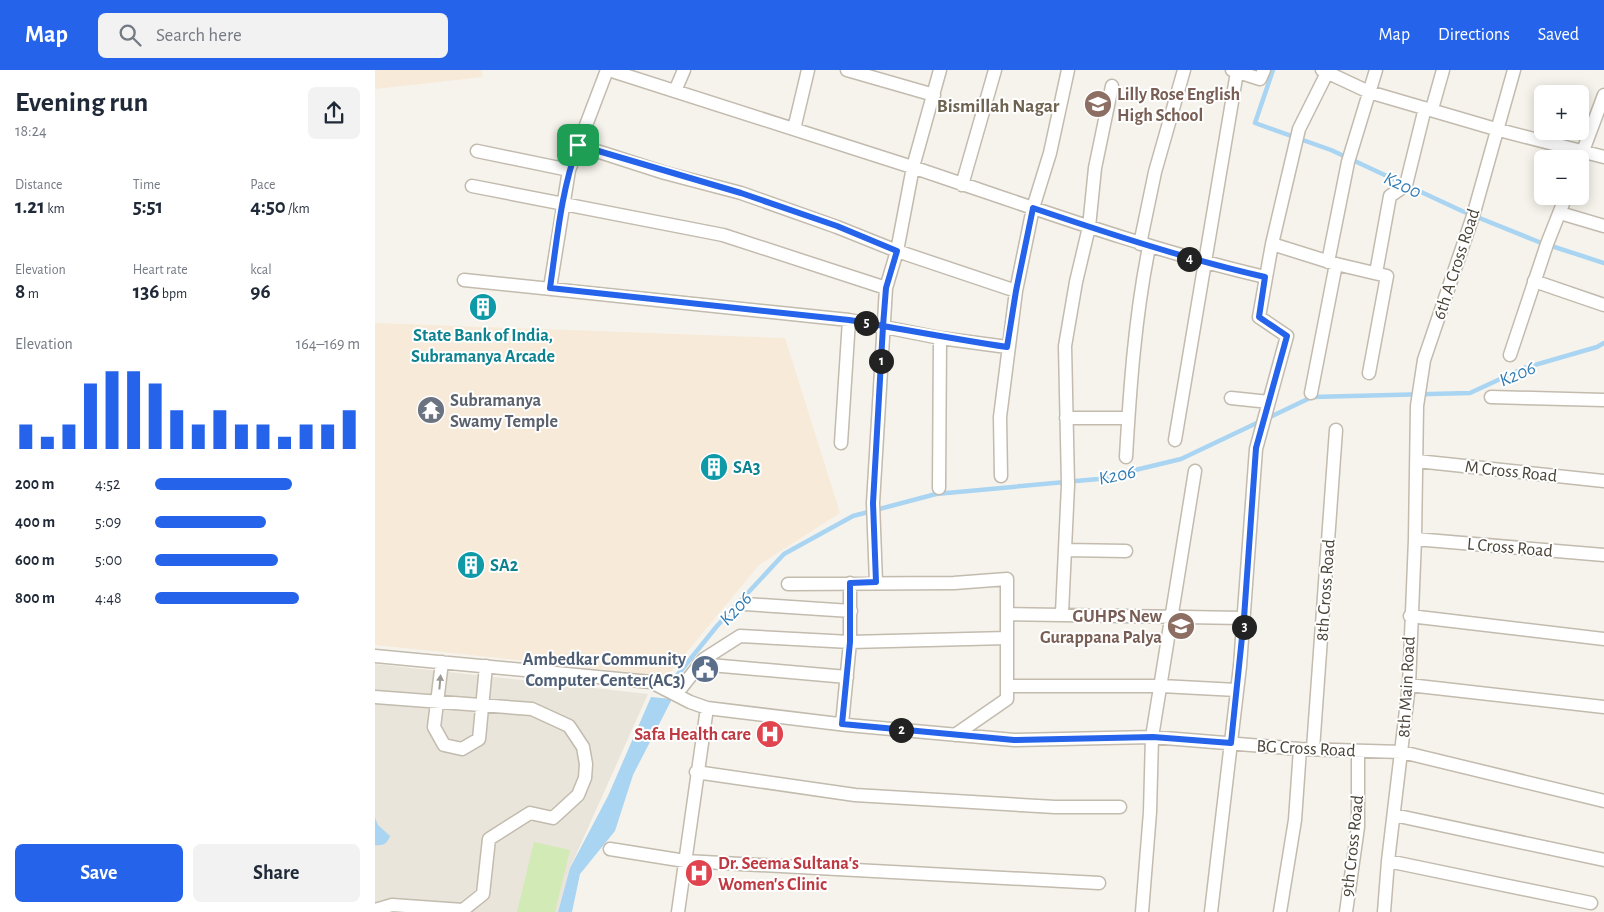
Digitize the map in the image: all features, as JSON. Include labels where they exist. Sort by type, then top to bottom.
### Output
[{"type":"street","points":[[550,288],[562,202],[569,170],[608,70],[913,167],[1145,245],[1204,263],[1265,277]]},
{"type":"street","points":[[675,91],[684,70]]},
{"type":"street","points":[[793,130],[808,70]]},
{"type":"street","points":[[847,70],[933,95]]},
{"type":"street","points":[[876,582],[873,503],[886,288],[897,251],[913,167],[940,70]]},
{"type":"street","points":[[962,185],[995,70]]},
{"type":"street","points":[[1001,476],[1000,417],[1007,347],[1016,291],[1033,208],[1050,154],[1068,70]]},
{"type":"street","points":[[1126,458],[1139,295],[1155,172],[1184,70]]},
{"type":"street","points":[[1175,440],[1235,71],[1260,79],[1264,70]]},
{"type":"street","points":[[1311,392],[1348,162],[1376,70]]},
{"type":"street","points":[[1376,273],[1390,196],[1406,185],[1428,108],[1443,70]]},
{"type":"street","name":"6th A Cross Road","points":[[1417,461],[1417,406],[1424,360],[1499,130],[1514,70]]},
{"type":"street","points":[[1211,912],[1244,618],[1256,448],[1287,336],[1259,317],[1272,244],[1299,130],[1324,72],[1369,92],[1428,108],[1562,150]]},
{"type":"street","points":[[1062,613],[1068,480],[1065,346],[1076,282],[1089,227],[1095,168],[1112,86]]},
{"type":"street","points":[[1583,150],[1604,95]]},
{"type":"street","points":[[578,145],[741,193],[837,226],[897,251],[1016,291]]},
{"type":"street","points":[[477,151],[569,170]]},
{"type":"street","points":[[1589,156],[1604,157]]},
{"type":"street","points":[[472,186],[562,202],[723,235],[886,288]]},
{"type":"street","points":[[1510,355],[1534,281],[1563,205]]},
{"type":"street","points":[[1560,213],[1604,226]]},
{"type":"street","points":[[1272,244],[1332,263],[1387,276],[1369,373]]},
{"type":"street","points":[[464,280],[849,320],[940,338],[1007,347]]},
{"type":"street","points":[[1534,281],[1604,305]]},
{"type":"street","points":[[841,443],[849,320]]},
{"type":"street","points":[[939,488],[940,338]]},
{"type":"street","points":[[1491,397],[1604,400]]},
{"type":"street","points":[[1231,398],[1269,402]]},
{"type":"street","points":[[1067,418],[1128,418]]},
{"type":"street","name":"8th Cross Road","points":[[1280,912],[1307,749],[1336,430]]},
{"type":"street","name":"M Cross Road","points":[[1417,461],[1604,482]]},
{"type":"street","name":"8th Main Road","points":[[1384,912],[1393,815],[1409,685],[1417,461]]},
{"type":"street","points":[[1143,912],[1153,737],[1195,471]]},
{"type":"street","name":"L Cross Road","points":[[1415,540],[1604,555]]},
{"type":"street","points":[[1065,550],[1126,551]]},
{"type":"street","points":[[788,584],[954,583],[1007,579],[1007,699],[955,735]]},
{"type":"street","points":[[842,724],[850,642],[850,583]]},
{"type":"street","points":[[745,604],[851,611]]},
{"type":"street","points":[[1007,614],[1062,613],[1244,618]]},
{"type":"street","points":[[1410,616],[1604,639]]},
{"type":"street","points":[[678,691],[699,664],[740,636],[850,642],[1007,638]]},
{"type":"street","name":"BG Cross Road","points":[[375,656],[651,682],[662,688],[678,691],[707,708],[955,735],[1014,740],[1153,737],[1307,749],[1402,752],[1604,800]]},
{"type":"street","points":[[442,662],[439,702],[434,727],[444,745],[462,749],[479,739],[486,666]]},
{"type":"street","points":[[699,664],[847,677]]},
{"type":"street","points":[[1409,685],[1604,707]]},
{"type":"street","points":[[1007,686],[1161,686],[1237,690]]},
{"type":"street","points":[[375,697],[532,709],[571,728],[581,742],[586,764],[580,791],[553,818],[530,813],[489,839],[487,843],[483,894],[463,910],[392,905],[375,910]]},
{"type":"street","points":[[678,912],[696,772],[707,708]]},
{"type":"street","name":"9th Cross Road","points":[[1345,912],[1358,827],[1358,750]]},
{"type":"street","points":[[696,772],[855,795],[1055,807],[1120,807]]},
{"type":"street","points":[[1393,815],[1604,860]]},
{"type":"street","points":[[610,849],[685,860],[1099,883]]},
{"type":"street","points":[[1388,861],[1591,903]]},
{"type":"shaded area","points":[[375,70],[481,70],[483,77],[375,89]]},
{"type":"shaded area","points":[[375,323],[785,338],[840,513],[759,565],[667,676],[375,645]]},
{"type":"shaded area","points":[[375,664],[648,694],[570,868],[558,912],[375,912]]},
{"type":"green space","points":[[534,842],[570,850],[555,912],[517,912]]},
{"type":"water","points":[[651,697],[672,699],[633,775],[615,831],[580,874],[572,912],[558,912],[570,868],[608,796]]},
{"type":"water","points":[[375,818],[378,825],[390,836],[388,841],[382,845],[375,845]]},
{"type":"waterway","name":"K200","points":[[1273,70],[1255,123],[1331,150],[1462,211],[1539,242],[1604,263]]},
{"type":"waterway","name":"K206","points":[[1268,418],[1312,397],[1470,393],[1524,368],[1597,347],[1604,343]]},
{"type":"waterway","name":"K206","points":[[675,678],[717,626],[784,554],[853,516],[936,494],[1098,479],[1181,459],[1261,421]]},
{"type":"place","name":"Lilly Rose English High School","points":[[1098,104]]},
{"type":"place","name":"State Bank of India, Subramanya Arcade","points":[[483,307]]},
{"type":"place","name":"Subramanya Swamy Temple","points":[[431,410]]},
{"type":"place","name":"SA3","points":[[714,467]]},
{"type":"place","name":"SA2","points":[[471,565]]},
{"type":"place","name":"GUHPS New Gurappana Palya","points":[[1181,626]]},
{"type":"place","name":"Ambedkar Community Computer Center(AC3)","points":[[705,669]]},
{"type":"place","name":"Safa Health care","points":[[770,734]]},
{"type":"place","name":"Dr. Seema Sultana's Women's Clinic","points":[[699,873]]},
{"type":"district","name":"Bismillah Nagar","points":[[998,105]]},
{"type":"route","points":[[578,145],[569,170],[562,202],[550,288],[849,320],[883,326],[940,338],[1007,347],[1033,208],[1149,247],[1204,263],[1265,277],[1259,317],[1287,336],[1256,448],[1248,576],[1231,743],[1153,737],[1014,740],[842,724],[850,642],[850,583],[876,582],[873,503],[883,326],[886,288],[897,251],[837,226],[741,193],[665,173],[578,145]]}]
